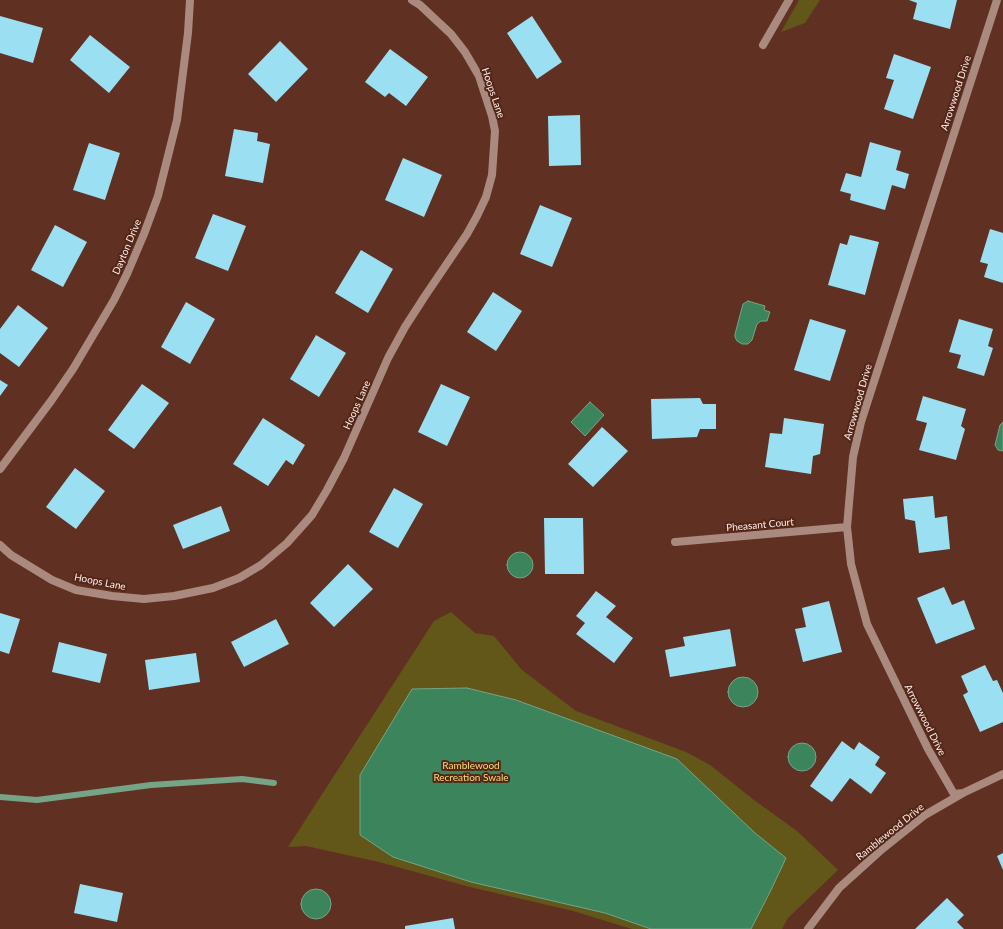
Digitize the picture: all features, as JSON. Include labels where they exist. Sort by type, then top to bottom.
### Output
[{"type":"street","name":"Dayton Drive","points":[[0,469],[73,369],[114,300],[144,234],[158,196],[178,120],[188,33],[190,0]]},
{"type":"street","name":"Hoops Lane","points":[[0,545],[11,554],[52,580],[76,590],[112,596],[144,599],[174,596],[213,588],[239,578],[261,565],[287,543],[312,515],[344,458],[388,358],[405,327],[478,216],[492,175],[495,132],[492,116],[478,76],[465,52],[451,34],[420,5],[412,0]]},
{"type":"street","points":[[763,45],[789,0]]},
{"type":"street","name":"Arrowwood Drive","points":[[963,793],[954,794],[928,749],[867,624],[851,564],[847,527],[853,457],[861,422],[997,0]]},
{"type":"street","name":"Pheasant Court","points":[[675,542],[847,527]]},
{"type":"street","name":"Ramblewood Drive","points":[[808,929],[839,888],[880,851],[925,815],[963,793],[1003,774]]},
{"type":"green space","points":[[799,0],[820,0],[805,23],[781,32]]},
{"type":"green space","name":"Ramblewood Recreation Swale","points":[[451,612],[475,633],[494,636],[522,670],[576,711],[686,752],[710,765],[754,800],[797,831],[838,870],[788,918],[782,929],[632,929],[573,911],[470,887],[379,862],[306,846],[288,847],[434,621]]},
{"type":"shaded area","points":[[748,301],[765,306],[764,310],[770,312],[767,321],[761,321],[757,324],[752,340],[748,344],[742,344],[737,341],[735,334],[743,304]]},
{"type":"shaded area","points":[[590,402],[604,415],[585,436],[571,422]]},
{"type":"shaded area","points":[[1003,422],[1003,451],[998,450],[995,445],[1000,425]]},
{"type":"shaded area","points":[[520,552],[529,556],[533,565],[529,574],[520,578],[511,574],[507,565],[511,556]]},
{"type":"shaded area","points":[[743,677],[749,678],[757,686],[757,698],[749,706],[743,707],[737,706],[729,698],[728,692],[729,686],[737,678]]},
{"type":"shaded area","name":"Ramblewood Recreation Swale","points":[[467,688],[516,700],[677,759],[755,833],[786,858],[751,929],[651,929],[605,913],[471,882],[393,857],[360,835],[360,775],[412,689]]},
{"type":"shaded area","points":[[802,743],[812,747],[816,757],[812,767],[802,771],[792,767],[788,757],[792,747]]},
{"type":"shaded area","points":[[316,889],[322,890],[330,898],[330,910],[322,918],[316,919],[310,918],[302,910],[301,904],[302,898],[310,890]]},
{"type":"building","points":[[909,0],[957,0],[950,29],[913,19],[917,3]]},
{"type":"building","points":[[0,16],[43,28],[33,63],[0,53]]},
{"type":"building","points":[[532,16],[562,62],[537,79],[507,33]]},
{"type":"building","points":[[90,35],[130,67],[109,93],[70,60]]},
{"type":"building","points":[[280,41],[308,69],[276,102],[248,74]]},
{"type":"building","points":[[390,49],[428,77],[406,106],[389,93],[385,97],[365,82]]},
{"type":"building","points":[[894,54],[931,67],[913,119],[884,109],[894,80],[886,78]]},
{"type":"building","points":[[580,115],[581,165],[549,166],[548,116]]},
{"type":"building","points":[[234,129],[258,133],[257,141],[270,144],[263,183],[225,176]]},
{"type":"building","points":[[870,142],[901,151],[896,170],[909,174],[905,189],[892,185],[885,210],[850,200],[851,194],[840,191],[846,173],[861,177]]},
{"type":"building","points":[[89,143],[120,153],[105,200],[73,190]]},
{"type":"building","points":[[403,158],[442,175],[424,217],[385,200]]},
{"type":"building","points":[[540,205],[572,218],[552,267],[520,254]]},
{"type":"building","points":[[213,214],[246,226],[228,271],[195,258]]},
{"type":"building","points":[[55,225],[87,242],[63,287],[31,270]]},
{"type":"building","points":[[990,229],[1003,233],[1003,283],[984,277],[988,264],[980,262]]},
{"type":"building","points":[[850,235],[879,242],[865,295],[828,285],[840,243],[847,245]]},
{"type":"building","points":[[361,250],[393,269],[368,313],[335,293]]},
{"type":"building","points":[[493,292],[522,311],[496,351],[467,332]]},
{"type":"building","points":[[186,302],[215,319],[190,364],[161,347]]},
{"type":"building","points":[[18,305],[48,328],[19,367],[0,353],[0,329]]},
{"type":"building","points":[[810,319],[846,330],[830,381],[794,370]]},
{"type":"building","points":[[959,319],[993,329],[988,346],[993,348],[984,376],[957,368],[961,355],[949,352]]},
{"type":"building","points":[[316,335],[346,353],[319,397],[290,379]]},
{"type":"building","points":[[0,380],[8,385],[0,396]]},
{"type":"building","points":[[142,384],[169,403],[134,449],[108,430]]},
{"type":"building","points":[[441,384],[470,397],[447,446],[418,432]]},
{"type":"building","points":[[923,396],[966,409],[961,426],[965,429],[956,460],[919,450],[927,423],[916,420]]},
{"type":"building","points":[[700,398],[703,404],[716,404],[716,429],[700,429],[697,437],[652,439],[651,399]]},
{"type":"building","points":[[263,418],[305,445],[293,465],[286,460],[268,486],[233,464]]},
{"type":"building","points":[[784,418],[824,424],[820,454],[813,456],[811,474],[765,467],[770,433],[782,434]]},
{"type":"building","points":[[602,427],[628,451],[593,487],[568,464]]},
{"type":"building","points":[[75,468],[105,491],[76,529],[46,507]]},
{"type":"building","points":[[394,488],[423,504],[398,548],[369,532]]},
{"type":"building","points":[[933,496],[935,518],[947,516],[950,549],[919,553],[915,521],[905,519],[903,499]]},
{"type":"building","points":[[221,506],[230,531],[183,549],[173,525]]},
{"type":"building","points":[[544,518],[583,518],[584,574],[545,574]]},
{"type":"building","points":[[348,564],[373,589],[334,627],[310,603]]},
{"type":"building","points":[[944,587],[952,605],[964,600],[975,629],[936,644],[917,598]]},
{"type":"building","points":[[596,591],[616,606],[606,617],[633,638],[614,663],[576,634],[585,623],[576,616]]},
{"type":"building","points":[[829,601],[842,652],[803,662],[795,629],[806,627],[802,608]]},
{"type":"building","points":[[0,613],[20,619],[9,654],[0,651]]},
{"type":"building","points":[[276,619],[289,644],[244,667],[231,642]]},
{"type":"building","points":[[730,629],[736,666],[670,677],[665,650],[685,646],[683,637]]},
{"type":"building","points":[[59,642],[107,654],[100,683],[52,672]]},
{"type":"building","points":[[196,653],[200,682],[149,690],[145,660]]},
{"type":"building","points":[[985,665],[993,681],[997,680],[1003,693],[1003,722],[980,732],[963,695],[968,692],[961,676]]},
{"type":"building","points":[[842,741],[854,750],[859,742],[880,757],[875,765],[886,773],[871,794],[850,778],[832,802],[810,786]]},
{"type":"building","points":[[1003,853],[1003,870],[997,856]]},
{"type":"building","points":[[80,884],[123,893],[117,922],[74,913]]},
{"type":"building","points":[[947,898],[964,915],[957,922],[964,929],[915,929]]},
{"type":"building","points":[[453,918],[455,929],[405,929],[405,926]]},
{"type":"waterway","points":[[0,797],[37,800],[151,785],[242,779],[274,783]]}]
